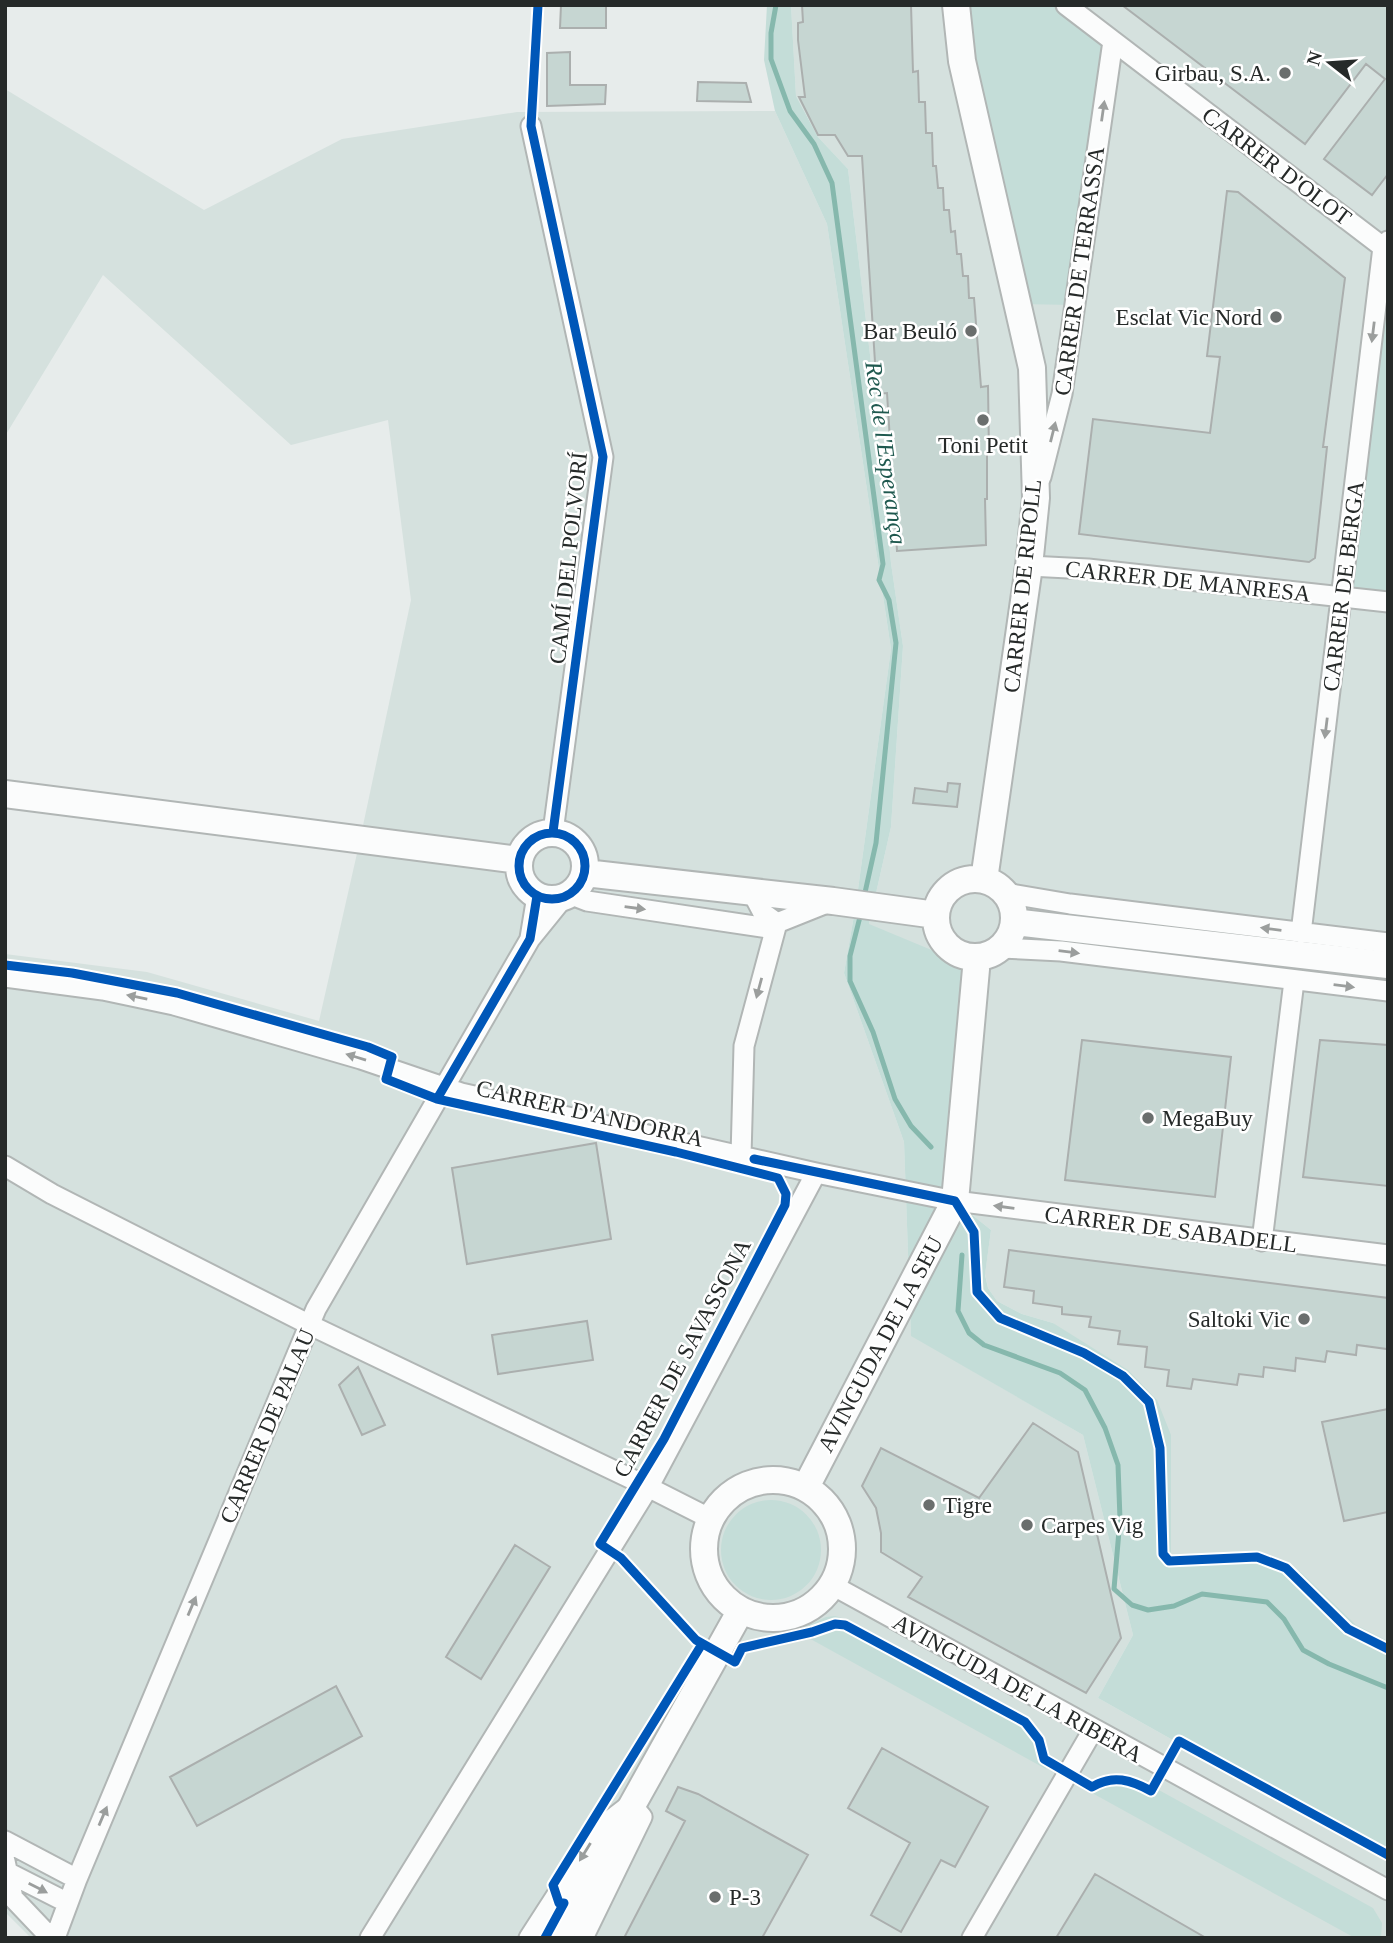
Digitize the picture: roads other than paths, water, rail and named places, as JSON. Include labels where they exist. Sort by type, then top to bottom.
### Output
[{"type":"street","name":"CARRER DE RIPOLL","points":[[956,5],[962,61],[1032,368],[1036,498],[995,886]]},
{"type":"street","name":"CARRER D'OLOT","points":[[1066,5],[1386,246]]},
{"type":"street","name":"CARRER DE TERRASSA","points":[[1036,498],[1062,394],[1113,41]]},
{"type":"street","name":"CAMÍ DEL POLVORÍ","points":[[531,125],[603,457],[553,832]]},
{"type":"street","name":"CARRER DE BERGA","points":[[1301,933],[1386,246]]},
{"type":"street","name":"CARRER DE MANRESA","points":[[1029,566],[1088,569],[1388,603]]},
{"type":"street","points":[[5,794],[519,860]]},
{"type":"street","points":[[566,896],[581,883],[585,873],[582,850],[574,840],[564,834],[541,834],[530,840],[519,860],[523,883],[537,896],[553,899],[566,896],[776,926],[853,903]]},
{"type":"street","points":[[585,873],[936,915]]},
{"type":"street","points":[[995,886],[1013,907],[1014,922],[1010,936],[1001,948],[990,955],[977,958],[964,956],[947,946],[939,934],[936,915],[940,901],[949,889],[969,880],[995,886],[1070,904],[1388,943]]},
{"type":"street","points":[[752,892],[763,913],[776,926]]},
{"type":"street","name":"CARRER DE PALAU","points":[[530,939],[537,896]]},
{"type":"street","name":"CARRER DE PALAU","points":[[53,1938],[316,1309],[530,939],[566,896]]},
{"type":"street","points":[[1014,922],[1388,965]]},
{"type":"street","points":[[741,1156],[744,1046],[776,926]]},
{"type":"street","points":[[1001,948],[1061,951],[1388,991]]},
{"type":"street","points":[[955,1201],[977,958]]},
{"type":"street","name":"CARRER D'ANDORRA","points":[[5,977],[103,990],[174,1005],[361,1059],[444,1087],[816,1173],[955,1201]]},
{"type":"street","points":[[1262,1241],[1294,981]]},
{"type":"street","points":[[5,1166],[52,1194],[310,1325],[711,1519]]},
{"type":"street","name":"CARRER DE SAVASSONA","points":[[370,1938],[648,1488],[816,1173]]},
{"type":"street","name":"CARRER DE SABADELL","points":[[955,1201],[1388,1255]]},
{"type":"street","name":"AVINGUDA DE LA SEU","points":[[806,1487],[955,1201]]},
{"type":"street","points":[[780,1479],[806,1487],[823,1500],[830,1510],[836,1519],[842,1540],[841,1562],[832,1585],[816,1603],[792,1616],[766,1618],[741,1610],[719,1592],[706,1568],[704,1540],[711,1519],[731,1493],[754,1482],[780,1479]]},
{"type":"street","name":"AVINGUDA DE LA RIBERA","points":[[832,1585],[1388,1890]]},
{"type":"street","points":[[558,1938],[741,1610]]},
{"type":"street","points":[[972,1938],[1093,1730]]},
{"type":"street","points":[[529,1938],[600,1828],[631,1804]]},
{"type":"street","points":[[583,1938],[642,1817],[631,1804]]},
{"type":"street","points":[[5,1841],[77,1879]]},
{"type":"street","points":[[7,1867],[68,1903]]},
{"type":"street","points":[[7,1867],[13,1898],[53,1938]]},
{"type":"waterway","name":"Rec de l'Esperança","points":[[776,5],[771,33],[771,59],[790,111],[814,144],[832,183],[883,564],[879,580],[889,600],[896,643],[876,843],[864,897]]},
{"type":"waterway","name":"Rec de l'Esperança","points":[[861,913],[850,956],[850,981],[873,1032],[895,1099],[911,1126],[931,1147]]},
{"type":"waterway","name":"Rec de l'Esperança","points":[[962,1255],[958,1311],[969,1333],[984,1345],[1060,1373],[1085,1390],[1105,1428],[1118,1465],[1120,1519],[1114,1589],[1132,1605],[1148,1610],[1174,1606],[1202,1594],[1267,1602],[1284,1619],[1303,1650],[1329,1664],[1388,1688]]},
{"type":"place","name":"Girbau, S.A.","points":[[1285,73]]},
{"type":"place","name":"Esclat Vic Nord","points":[[1276,317]]},
{"type":"place","name":"Bar Beuló","points":[[971,331]]},
{"type":"place","name":"Toni Petit","points":[[983,420]]},
{"type":"place","name":"MegaBuy","points":[[1148,1118]]},
{"type":"place","name":"Saltoki Vic","points":[[1304,1319]]},
{"type":"place","name":"Tigre","points":[[929,1505]]},
{"type":"place","name":"Carpes Vig","points":[[1027,1525]]},
{"type":"place","name":"P-3","points":[[715,1897]]}]
